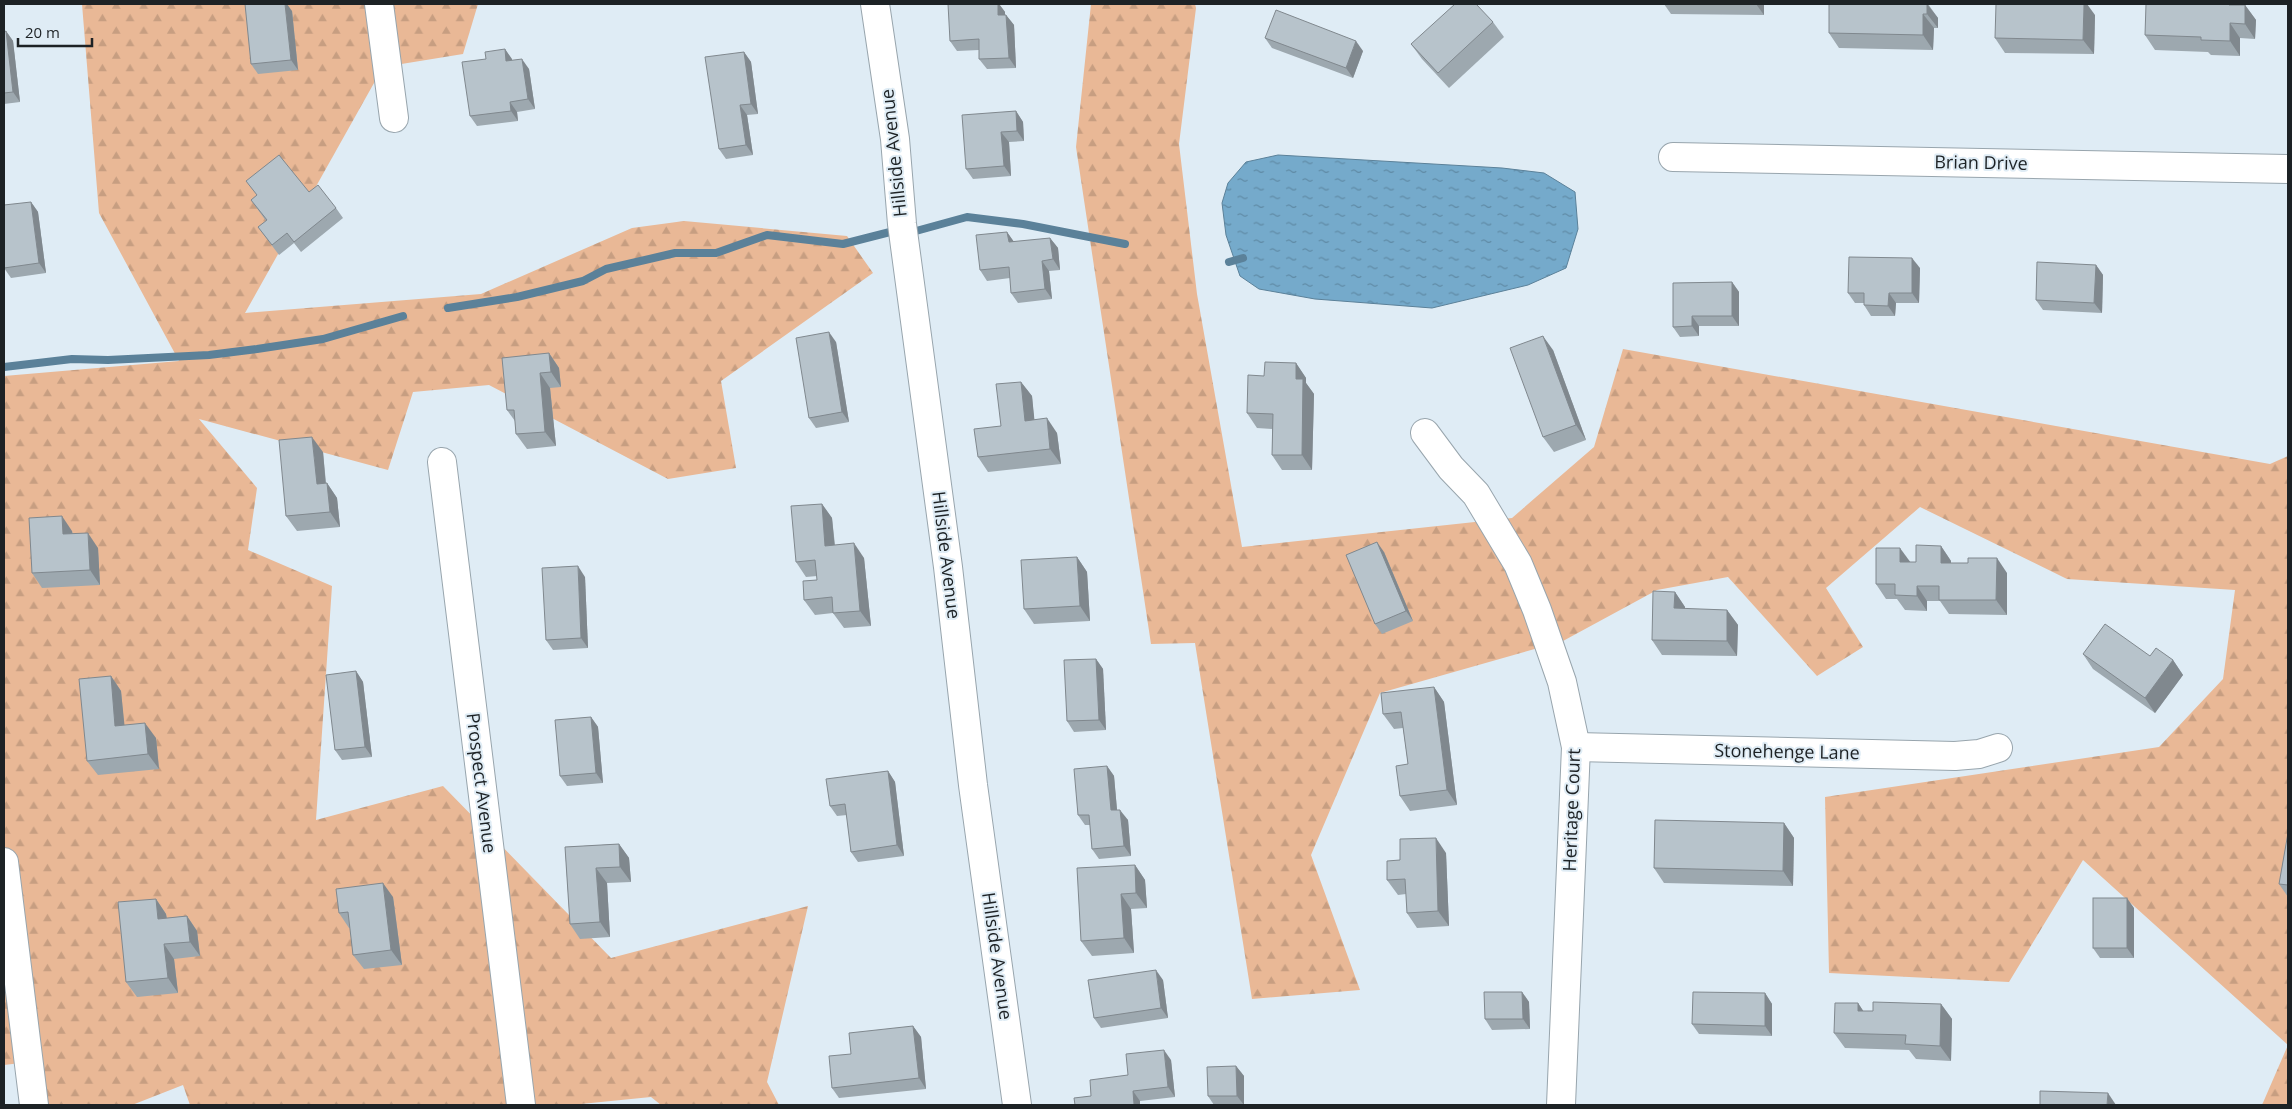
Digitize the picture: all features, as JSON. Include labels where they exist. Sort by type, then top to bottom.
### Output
[{"type":"street","points":[[380,4],[394,118]]},
{"type":"street","name":"Hillside Avenue","points":[[875,4],[895,139],[902,224],[946,557],[973,785],[1017,1105]]},
{"type":"street","name":"Brian Drive","points":[[1673,156],[2288,169]]},
{"type":"street","name":"Heritage Court","points":[[1426,434],[1451,468],[1476,494],[1518,564],[1537,610],[1562,682],[1576,747],[1561,1105]]},
{"type":"street","name":"Prospect Avenue","points":[[442,462],[521,1105]]},
{"type":"street","name":"Stonehenge Lane","points":[[1576,747],[1955,756],[1979,754],[1998,748]]},
{"type":"street","points":[[4,862],[34,1105]]},
{"type":"green space","points":[[82,4],[478,4],[463,54],[383,67],[245,313],[481,294],[632,228],[684,221],[847,236],[873,273],[721,381],[736,468],[668,479],[489,385],[413,392],[388,470],[199,419],[257,488],[248,550],[332,586],[316,820],[443,786],[611,958],[808,906],[767,1082],[779,1105],[661,1105],[651,1097],[571,1105],[190,1105],[183,1085],[132,1105],[34,1105],[29,1062],[4,1065],[4,376],[179,361],[99,213]]},
{"type":"green space","points":[[1091,4],[1195,4],[1179,144],[1197,294],[1242,547],[1512,518],[1594,447],[1623,349],[2270,464],[2288,456],[2288,1045],[2083,860],[2009,982],[1829,973],[1825,797],[2159,747],[2223,679],[2235,590],[2067,579],[1920,507],[1826,588],[1863,647],[1817,676],[1728,577],[1657,590],[1563,641],[1380,693],[1311,855],[1360,990],[1252,999],[1195,643],[1151,644],[1076,147]]},
{"type":"green space","points":[[2288,1045],[2288,1105],[2262,1105]]},
{"type":"water","points":[[1278,155],[1502,168],[1544,173],[1575,192],[1578,229],[1566,268],[1528,285],[1432,308],[1315,299],[1259,289],[1240,276],[1226,235],[1222,203],[1228,183],[1246,162]]},
{"type":"building","points":[[245,4],[285,4],[291,60],[251,64]]},
{"type":"building","points":[[948,4],[998,4],[998,15],[1006,15],[1009,58],[979,59],[979,39],[950,41]]},
{"type":"building","points":[[1455,4],[1476,4],[1493,22],[1438,73],[1411,44]]},
{"type":"building","points":[[1829,4],[1927,4],[1927,14],[1923,14],[1923,35],[1829,33]]},
{"type":"building","points":[[1996,4],[2084,4],[2083,40],[1995,38]]},
{"type":"building","points":[[2146,4],[2245,5],[2245,24],[2230,23],[2230,41],[2201,40],[2201,37],[2145,35]]},
{"type":"building","points":[[1276,10],[1356,41],[1346,68],[1265,38]]},
{"type":"building","points":[[6,31],[13,92],[4,93],[4,32]]},
{"type":"building","points":[[505,49],[506,61],[522,59],[528,99],[510,102],[511,111],[470,116],[462,62],[486,59],[485,52]]},
{"type":"building","points":[[744,52],[751,104],[740,105],[746,145],[719,149],[705,57]]},
{"type":"building","points":[[1016,111],[1017,131],[1001,132],[1004,166],[966,169],[962,115]]},
{"type":"building","points":[[279,155],[309,192],[318,185],[336,208],[294,242],[287,233],[272,245],[258,227],[267,220],[251,200],[257,195],[246,181]]},
{"type":"building","points":[[31,202],[39,263],[4,268],[4,205]]},
{"type":"building","points":[[1007,232],[1009,242],[1050,238],[1053,259],[1042,261],[1045,289],[1011,293],[1009,267],[980,270],[976,235]]},
{"type":"building","points":[[1849,257],[1912,258],[1912,293],[1889,293],[1888,306],[1864,305],[1864,293],[1848,293]]},
{"type":"building","points":[[2037,262],[2096,265],[2094,303],[2036,300]]},
{"type":"building","points":[[1732,282],[1732,316],[1692,316],[1692,326],[1673,327],[1673,283]]},
{"type":"building","points":[[829,332],[842,412],[809,418],[796,338]]},
{"type":"building","points":[[1543,336],[1576,425],[1543,437],[1510,348]]},
{"type":"building","points":[[549,353],[551,372],[540,373],[545,432],[516,434],[514,410],[507,410],[502,358]]},
{"type":"building","points":[[1265,362],[1296,363],[1296,379],[1303,379],[1302,455],[1272,455],[1273,414],[1247,413],[1248,375],[1264,376]]},
{"type":"building","points":[[1021,382],[1025,421],[1047,418],[1050,449],[978,457],[974,429],[1001,426],[996,384]]},
{"type":"building","points":[[312,437],[317,484],[327,483],[330,512],[286,516],[279,440]]},
{"type":"building","points":[[822,504],[825,546],[854,543],[860,611],[833,613],[832,597],[804,600],[803,581],[817,580],[815,560],[796,562],[791,506]]},
{"type":"building","points":[[62,516],[63,534],[88,533],[90,570],[32,573],[29,518]]},
{"type":"building","points":[[1377,542],[1406,611],[1375,624],[1346,555]]},
{"type":"building","points":[[1916,545],[1941,546],[1941,563],[1968,563],[1968,558],[1997,558],[1996,600],[1939,600],[1939,586],[1917,586],[1917,596],[1895,595],[1895,584],[1876,584],[1876,548],[1900,548],[1900,562],[1916,562]]},
{"type":"building","points":[[1077,557],[1080,606],[1024,609],[1021,560]]},
{"type":"building","points":[[578,566],[581,638],[546,640],[542,568]]},
{"type":"building","points":[[1653,591],[1675,592],[1674,608],[1727,610],[1727,641],[1652,640]]},
{"type":"building","points":[[2105,624],[2150,656],[2156,648],[2173,660],[2145,698],[2083,654]]},
{"type":"building","points":[[1096,659],[1099,720],[1067,721],[1064,660]]},
{"type":"building","points":[[356,671],[365,747],[335,750],[326,675]]},
{"type":"building","points":[[111,676],[115,726],[145,723],[148,754],[87,761],[79,679]]},
{"type":"building","points":[[1434,687],[1447,790],[1400,796],[1396,766],[1408,764],[1401,712],[1383,714],[1381,693]]},
{"type":"building","points":[[591,717],[596,773],[560,776],[555,720]]},
{"type":"building","points":[[1107,766],[1111,810],[1120,810],[1124,846],[1092,849],[1089,815],[1078,815],[1074,769]]},
{"type":"building","points":[[888,771],[897,845],[851,852],[845,804],[830,806],[826,779]]},
{"type":"building","points":[[1655,820],[1784,823],[1783,871],[1654,868]]},
{"type":"building","points":[[2288,833],[2288,885],[2279,884]]},
{"type":"building","points":[[1436,838],[1438,911],[1407,913],[1405,879],[1387,880],[1387,861],[1400,860],[1400,839]]},
{"type":"building","points":[[619,844],[620,867],[596,868],[600,922],[570,924],[565,847]]},
{"type":"building","points":[[1135,865],[1136,893],[1121,894],[1124,938],[1081,941],[1077,868]]},
{"type":"building","points":[[383,883],[391,950],[353,955],[348,912],[339,913],[336,889]]},
{"type":"building","points":[[2093,898],[2127,898],[2127,948],[2093,948]]},
{"type":"building","points":[[156,899],[158,919],[187,916],[190,942],[164,944],[168,978],[126,982],[118,902]]},
{"type":"building","points":[[1156,970],[1161,1008],[1094,1018],[1088,980]]},
{"type":"building","points":[[1484,992],[1522,992],[1523,1019],[1485,1019]]},
{"type":"building","points":[[1693,992],[1765,993],[1765,1026],[1692,1024]]},
{"type":"building","points":[[1873,1002],[1941,1004],[1940,1046],[1905,1044],[1906,1035],[1834,1033],[1835,1003],[1858,1003],[1858,1011],[1873,1011]]},
{"type":"building","points":[[913,1026],[919,1078],[832,1088],[829,1056],[851,1054],[849,1033]]},
{"type":"building","points":[[1164,1050],[1168,1087],[1133,1091],[1134,1105],[1075,1105],[1074,1098],[1091,1096],[1090,1080],[1128,1075],[1126,1054]]},
{"type":"building","points":[[1236,1066],[1237,1096],[1208,1096],[1207,1067]]},
{"type":"building","points":[[2040,1091],[2108,1093],[2107,1105],[2040,1105]]},
{"type":"waterway","points":[[916,231],[967,217],[1023,224],[1125,244]]},
{"type":"waterway","points":[[448,308],[517,297],[583,281],[606,269],[675,253],[716,253],[767,235],[843,244],[890,232]]},
{"type":"waterway","points":[[1229,262],[1243,258]]},
{"type":"waterway","points":[[4,367],[72,359],[108,360],[209,355],[257,349],[323,339],[403,316]]}]
